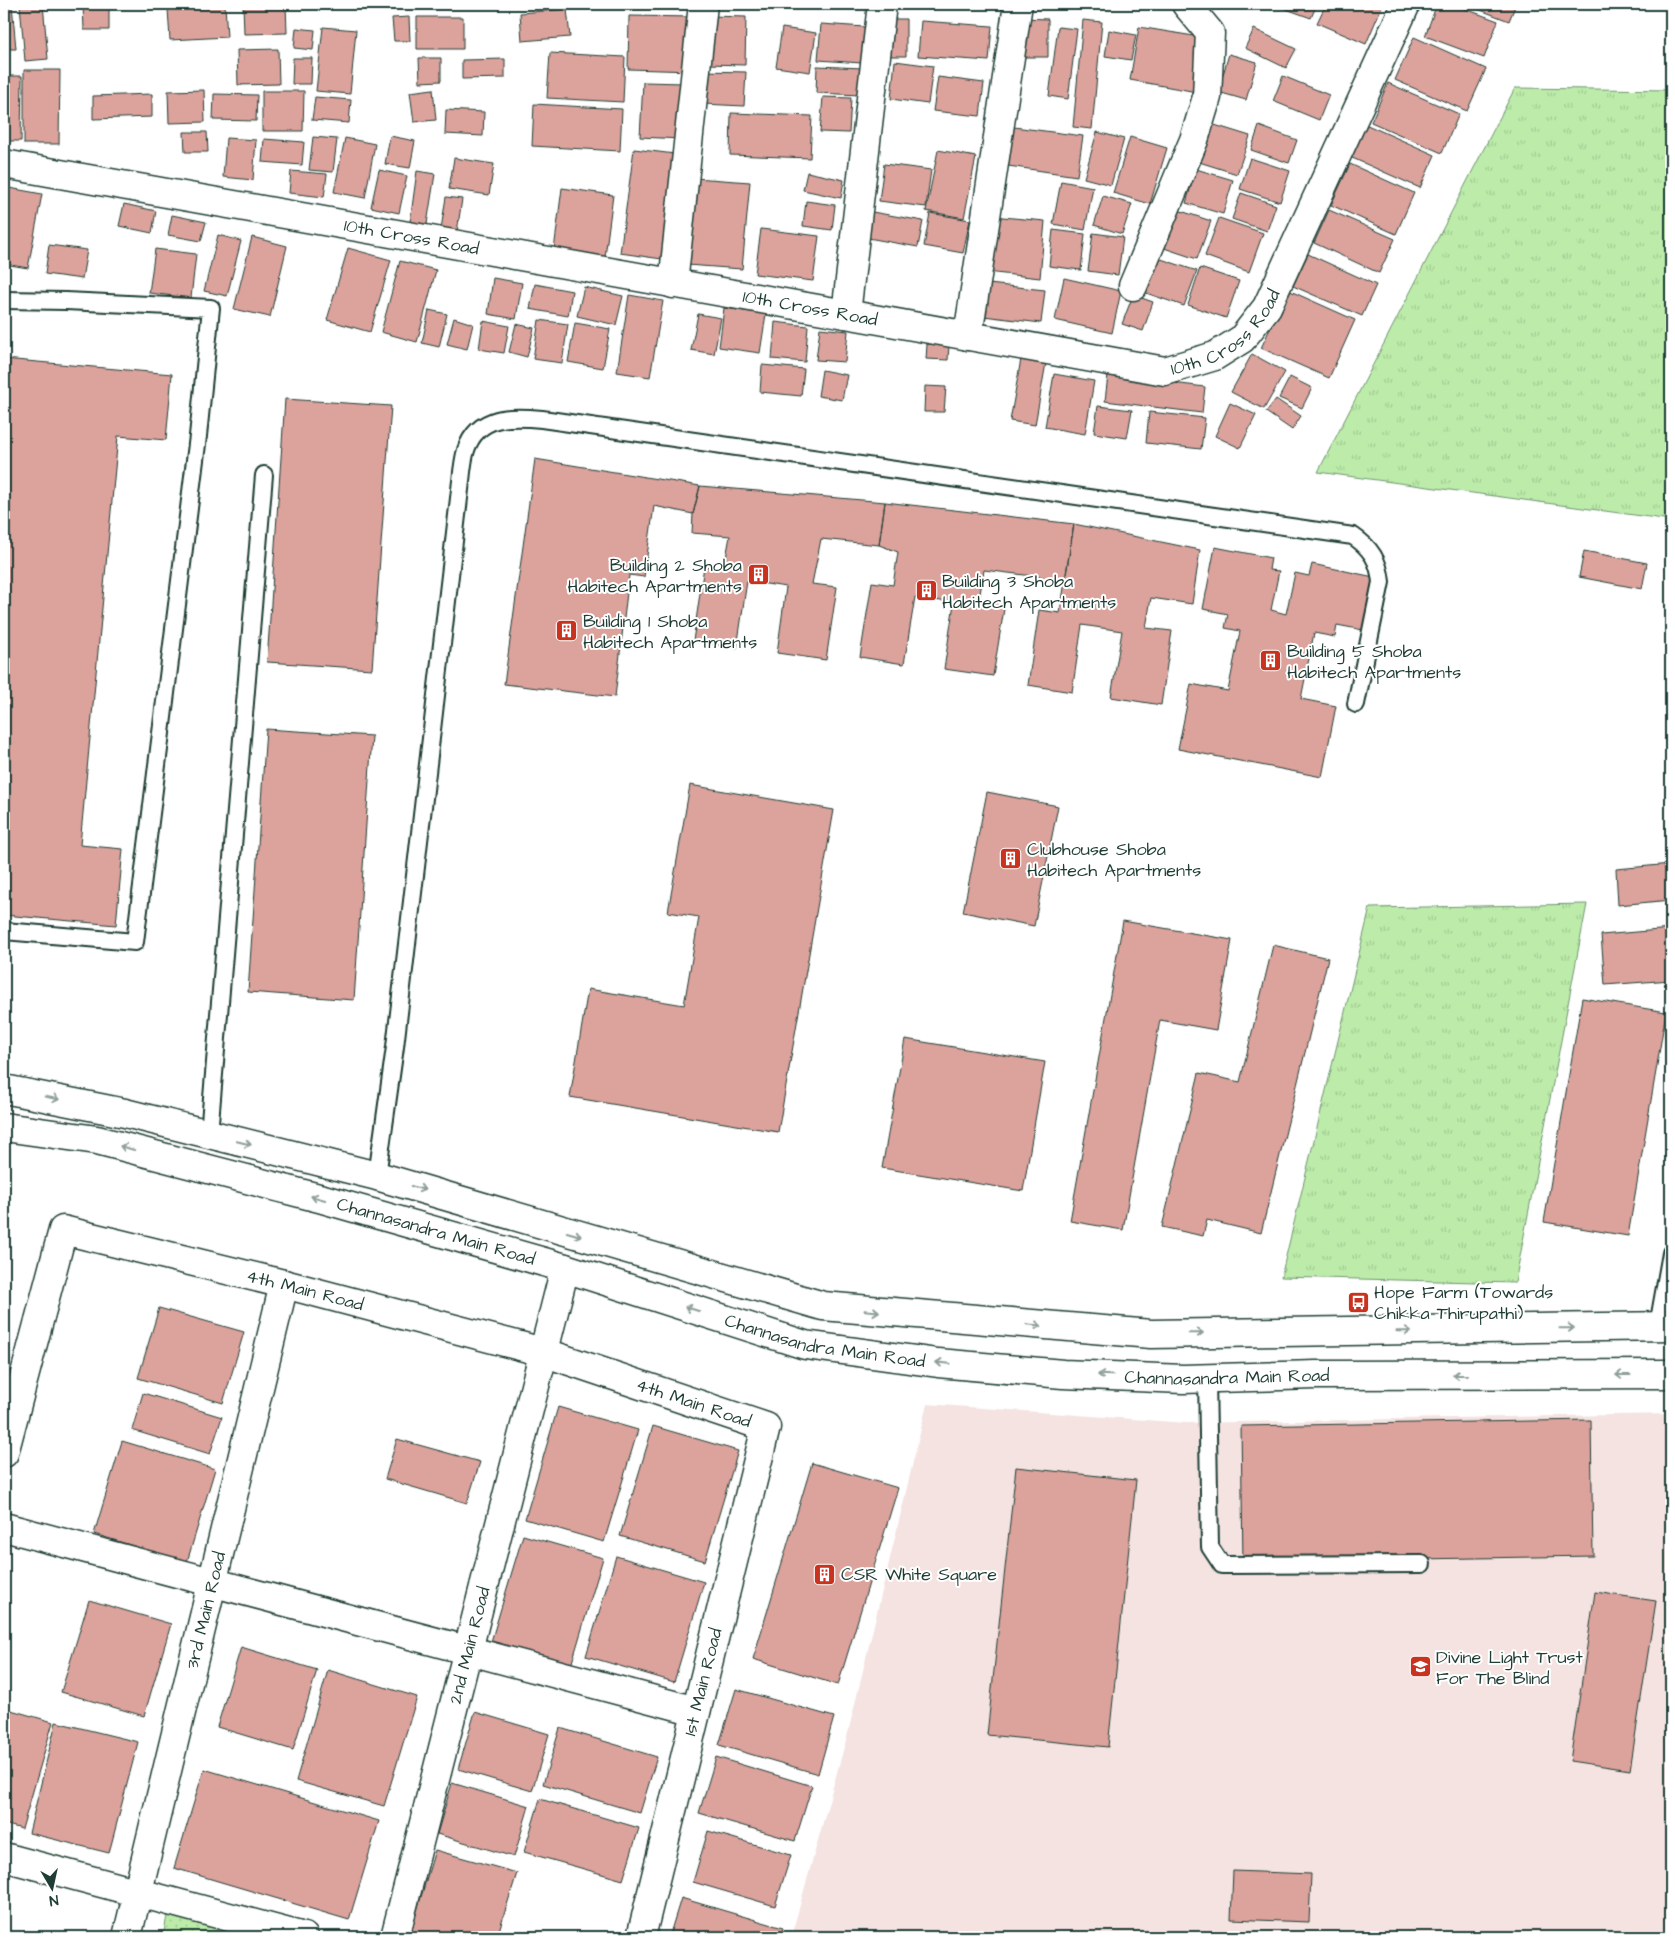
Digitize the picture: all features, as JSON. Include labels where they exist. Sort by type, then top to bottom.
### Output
[{"type":"street","points":[[674,284],[703,4]]},
{"type":"street","points":[[846,314],[882,4]]},
{"type":"street","points":[[968,336],[1018,4]]},
{"type":"street","points":[[1133,286],[1194,140],[1207,97],[1210,33],[1186,4]]},
{"type":"street","name":"10th Cross Road","points":[[4,164],[1166,371],[1215,356],[1242,339],[1267,307],[1406,4]]},
{"type":"street","name":"Channasandra Main Road","points":[[4,1089],[125,1112],[378,1176],[823,1306],[1151,1334],[1665,1326]]},
{"type":"street","points":[[166,1159],[171,1124]]},
{"type":"street","name":"Channasandra Main Road","points":[[4,1127],[96,1140],[323,1199],[565,1268],[805,1345],[938,1363],[1063,1374],[1183,1379],[1316,1375],[1671,1374]]},
{"type":"street","name":"4th Main Road","points":[[4,1453],[63,1230],[284,1284],[545,1343],[766,1427]]},
{"type":"street","name":"2nd Main Road","points":[[395,1937],[565,1268]]},
{"type":"street","name":"3rd Main Road","points":[[127,1937],[284,1284]]},
{"type":"street","points":[[805,1345],[823,1306]]},
{"type":"street","name":"1st Main Road","points":[[641,1937],[766,1427]]},
{"type":"street","points":[[4,1528],[696,1711]]},
{"type":"street","points":[[4,1858],[304,1937]]},
{"type":"lane","points":[[4,300],[211,308],[198,436],[135,942],[4,931]]},
{"type":"lane","points":[[378,1176],[395,1048],[464,459],[466,449],[477,432],[494,420],[505,417],[542,419],[1353,536],[1361,541],[1373,555],[1378,564],[1380,582],[1356,704]]},
{"type":"lane","points":[[209,1134],[264,475]]},
{"type":"lane","points":[[1665,1326],[1671,1259]]},
{"type":"lane","points":[[1207,1378],[1210,1547],[1222,1565],[1422,1564]]},
{"type":"shaded area","points":[[927,1404],[1186,1423],[1671,1414],[1671,1937],[791,1937],[848,1733]]},
{"type":"green space","points":[[1515,88],[1671,90],[1671,520],[1318,472]]},
{"type":"green space","points":[[1587,904],[1515,1283],[1281,1277],[1370,908]]},
{"type":"green space","points":[[169,1905],[285,1937],[163,1937]]},
{"type":"building","points":[[4,4],[12,4],[16,49],[4,49]]},
{"type":"building","points":[[43,4],[48,59],[25,61],[20,5]]},
{"type":"building","points":[[83,4],[109,4],[109,30],[84,30]]},
{"type":"building","points":[[243,4],[286,4],[287,33],[244,34]]},
{"type":"building","points":[[1279,4],[1317,4],[1311,18],[1278,6]]},
{"type":"building","points":[[1326,4],[1383,4],[1366,44],[1317,23]]},
{"type":"building","points":[[1437,4],[1452,4],[1498,21],[1484,58],[1425,36]]},
{"type":"building","points":[[1465,4],[1516,4],[1509,21]]},
{"type":"building","points":[[225,5],[227,37],[170,40],[168,9]]},
{"type":"building","points":[[567,9],[570,37],[522,41],[520,13]]},
{"type":"building","points":[[629,16],[694,17],[693,71],[628,69]]},
{"type":"building","points":[[709,16],[746,17],[745,65],[707,64]]},
{"type":"building","points":[[409,17],[410,41],[394,41],[392,18]]},
{"type":"building","points":[[417,17],[463,17],[463,49],[417,49]]},
{"type":"building","points":[[1021,18],[1048,19],[1048,57],[1020,57]]},
{"type":"building","points":[[890,19],[906,19],[906,56],[889,56]]},
{"type":"building","points":[[1083,20],[1102,22],[1092,129],[1073,127]]},
{"type":"building","points":[[921,21],[992,26],[989,61],[918,56]]},
{"type":"building","points":[[821,24],[865,27],[862,63],[818,60]]},
{"type":"building","points":[[323,27],[356,30],[350,94],[316,91]]},
{"type":"building","points":[[1058,27],[1077,29],[1068,99],[1049,96]]},
{"type":"building","points":[[1139,27],[1206,38],[1197,92],[1130,80]]},
{"type":"building","points":[[296,28],[315,30],[313,50],[294,48]]},
{"type":"building","points":[[782,28],[816,33],[810,72],[776,67]]},
{"type":"building","points":[[1254,29],[1296,49],[1286,68],[1245,48]]},
{"type":"building","points":[[1109,30],[1136,35],[1131,60],[1105,56]]},
{"type":"building","points":[[1414,37],[1486,69],[1467,111],[1395,80]]},
{"type":"building","points":[[278,49],[279,84],[238,85],[237,50]]},
{"type":"building","points":[[550,53],[625,57],[623,102],[547,98]]},
{"type":"building","points":[[1229,54],[1257,62],[1246,100],[1218,92]]},
{"type":"building","points":[[293,58],[312,58],[311,84],[292,84]]},
{"type":"building","points":[[419,58],[441,58],[441,81],[420,82]]},
{"type":"building","points":[[505,59],[505,78],[462,79],[462,60]]},
{"type":"building","points":[[895,61],[933,66],[928,104],[891,99]]},
{"type":"building","points":[[817,66],[863,68],[861,95],[816,93]]},
{"type":"building","points":[[24,70],[60,70],[59,144],[24,144]]},
{"type":"building","points":[[704,71],[746,72],[744,106],[703,104]]},
{"type":"building","points":[[4,76],[22,76],[21,141],[4,141]]},
{"type":"building","points":[[1283,76],[1329,95],[1319,120],[1273,101]]},
{"type":"building","points":[[938,77],[984,83],[980,116],[933,111]]},
{"type":"building","points":[[643,82],[684,83],[681,139],[640,137]]},
{"type":"building","points":[[1388,83],[1459,114],[1442,153],[1371,122]]},
{"type":"building","points":[[433,89],[436,120],[414,122],[410,92]]},
{"type":"building","points":[[204,90],[205,122],[169,123],[168,91]]},
{"type":"building","points":[[262,91],[304,91],[303,131],[262,131]]},
{"type":"building","points":[[152,94],[152,117],[93,119],[93,96]]},
{"type":"building","points":[[214,94],[257,95],[256,121],[213,120]]},
{"type":"building","points":[[315,97],[351,100],[349,123],[312,120]]},
{"type":"building","points":[[823,97],[851,98],[849,133],[820,132]]},
{"type":"building","points":[[534,104],[622,109],[620,151],[532,146]]},
{"type":"building","points":[[446,110],[484,112],[483,136],[445,134]]},
{"type":"building","points":[[731,113],[812,116],[810,158],[730,155]]},
{"type":"building","points":[[1208,123],[1250,136],[1237,174],[1196,161]]},
{"type":"building","points":[[1365,124],[1435,155],[1420,188],[1350,157]]},
{"type":"building","points":[[1259,126],[1297,140],[1289,163],[1251,150]]},
{"type":"building","points":[[1014,127],[1083,136],[1077,176],[1008,166]]},
{"type":"building","points":[[184,132],[207,132],[208,152],[185,152]]},
{"type":"building","points":[[1097,132],[1124,139],[1111,185],[1084,178]]},
{"type":"building","points":[[390,136],[415,141],[410,168],[385,164]]},
{"type":"building","points":[[313,137],[337,139],[333,172],[309,170]]},
{"type":"building","points":[[1130,137],[1167,148],[1150,204],[1113,193]]},
{"type":"building","points":[[226,138],[256,140],[253,180],[223,177]]},
{"type":"building","points":[[345,138],[375,144],[365,198],[334,192]]},
{"type":"building","points":[[264,139],[304,142],[302,165],[262,162]]},
{"type":"building","points":[[634,149],[683,155],[669,260],[620,253]]},
{"type":"building","points":[[938,150],[976,157],[964,218],[926,211]]},
{"type":"building","points":[[454,158],[494,164],[489,195],[449,189]]},
{"type":"building","points":[[1250,158],[1290,171],[1280,202],[1240,189]]},
{"type":"building","points":[[884,164],[931,170],[926,207],[879,201]]},
{"type":"building","points":[[1350,164],[1414,193],[1396,234],[1331,205]]},
{"type":"building","points":[[1196,169],[1233,180],[1223,214],[1186,203]]},
{"type":"building","points":[[379,170],[407,176],[399,213],[371,207]]},
{"type":"building","points":[[291,171],[327,174],[324,197],[289,193]]},
{"type":"building","points":[[417,171],[435,174],[427,224],[410,222]]},
{"type":"building","points":[[807,172],[844,180],[841,198],[803,190]]},
{"type":"building","points":[[695,178],[750,182],[742,269],[687,265]]},
{"type":"building","points":[[1061,181],[1093,187],[1085,230],[1053,224]]},
{"type":"building","points":[[4,187],[42,194],[28,268],[4,264]]},
{"type":"building","points":[[562,188],[613,195],[605,257],[554,250]]},
{"type":"building","points":[[1241,193],[1276,205],[1267,231],[1232,219]]},
{"type":"building","points":[[1103,196],[1132,204],[1122,234],[1094,225]]},
{"type":"building","points":[[446,197],[462,199],[457,232],[441,229]]},
{"type":"building","points":[[806,201],[835,205],[832,230],[803,226]]},
{"type":"building","points":[[124,204],[156,211],[152,233],[119,226]]},
{"type":"building","points":[[1175,209],[1211,221],[1197,259],[1161,247]]},
{"type":"building","points":[[861,210],[923,221],[918,247],[857,236]]},
{"type":"building","points":[[1329,210],[1395,239],[1379,273],[1314,243]]},
{"type":"building","points":[[930,213],[970,220],[963,253],[924,246]]},
{"type":"building","points":[[172,215],[206,222],[201,241],[168,235]]},
{"type":"building","points":[[992,216],[1045,221],[1040,278],[986,272]]},
{"type":"building","points":[[1219,218],[1263,233],[1249,272],[1205,256]]},
{"type":"building","points":[[761,229],[819,236],[813,281],[755,274]]},
{"type":"building","points":[[1053,230],[1085,234],[1081,270],[1049,266]]},
{"type":"building","points":[[1093,233],[1123,237],[1118,275],[1088,271]]},
{"type":"building","points":[[218,235],[241,241],[227,296],[204,291]]},
{"type":"building","points":[[252,237],[287,246],[270,317],[234,309]]},
{"type":"building","points":[[49,245],[87,250],[82,279],[45,274]]},
{"type":"building","points":[[348,248],[391,260],[370,332],[327,320]]},
{"type":"building","points":[[155,249],[196,254],[191,298],[149,293]]},
{"type":"building","points":[[1308,254],[1376,285],[1362,316],[1293,286]]},
{"type":"building","points":[[1158,258],[1197,271],[1184,306],[1146,293]]},
{"type":"building","points":[[400,261],[436,270],[417,342],[381,332]]},
{"type":"building","points":[[1200,268],[1239,281],[1226,318],[1188,305]]},
{"type":"building","points":[[493,278],[522,283],[516,319],[488,314]]},
{"type":"building","points":[[1064,278],[1121,291],[1112,333],[1055,320]]},
{"type":"building","points":[[979,283],[1045,290],[1041,323],[975,315]]},
{"type":"building","points":[[535,284],[572,291],[568,316],[530,309]]},
{"type":"building","points":[[584,287],[623,296],[616,325],[577,316]]},
{"type":"building","points":[[1288,290],[1355,320],[1329,378],[1261,348]]},
{"type":"building","points":[[629,295],[663,301],[650,377],[617,372]]},
{"type":"building","points":[[1133,295],[1153,302],[1143,331],[1122,324]]},
{"type":"building","points":[[724,308],[766,314],[760,353],[719,347]]},
{"type":"building","points":[[429,310],[447,314],[439,347],[422,343]]},
{"type":"building","points":[[698,314],[721,318],[714,354],[691,350]]},
{"type":"building","points":[[454,318],[473,324],[467,349],[447,344]]},
{"type":"building","points":[[539,320],[568,324],[562,363],[533,359]]},
{"type":"building","points":[[483,321],[509,326],[504,353],[479,349]]},
{"type":"building","points":[[775,322],[808,326],[805,362],[772,359]]},
{"type":"building","points":[[575,323],[610,329],[603,368],[568,362]]},
{"type":"building","points":[[516,324],[534,328],[527,357],[509,352]]},
{"type":"building","points":[[820,328],[848,331],[845,362],[816,360]]},
{"type":"building","points":[[927,344],[949,345],[948,360],[926,359]]},
{"type":"building","points":[[1252,354],[1285,372],[1264,409],[1231,392]]},
{"type":"building","points":[[4,359],[172,374],[166,440],[118,436],[80,845],[123,849],[116,925],[4,915]]},
{"type":"building","points":[[1021,359],[1046,363],[1035,425],[1010,421]]},
{"type":"building","points":[[762,365],[804,369],[801,396],[760,392]]},
{"type":"building","points":[[822,370],[847,375],[842,400],[818,396]]},
{"type":"building","points":[[1054,374],[1094,381],[1085,434],[1045,427]]},
{"type":"building","points":[[1108,375],[1205,387],[1202,413],[1105,401]]},
{"type":"building","points":[[1290,377],[1312,388],[1302,408],[1279,398]]},
{"type":"building","points":[[925,386],[946,387],[944,412],[924,412]]},
{"type":"building","points":[[285,399],[391,406],[372,669],[267,662]]},
{"type":"building","points":[[1276,399],[1301,416],[1292,430],[1266,412]]},
{"type":"building","points":[[1230,403],[1256,415],[1240,448],[1215,436]]},
{"type":"building","points":[[1098,406],[1132,410],[1127,438],[1094,433]]},
{"type":"building","points":[[1149,412],[1205,418],[1201,449],[1146,443]]},
{"type":"building","name":"Building 1 Shoba Habitech Apartments","points":[[535,459],[700,486],[693,514],[654,506],[644,577],[629,575],[615,697],[504,684]]},
{"type":"building","name":"Building 2 Shoba Habitech Apartments","points":[[700,486],[885,502],[879,545],[821,539],[812,584],[837,587],[826,660],[777,653],[786,587],[747,581],[737,648],[693,641],[704,566],[724,569],[730,536],[692,533],[693,514]]},
{"type":"building","name":"Building 3 Shoba Habitech Apartments","points":[[885,502],[1074,524],[1065,580],[984,570],[979,600],[1005,603],[993,676],[944,669],[954,603],[915,597],[904,664],[860,657],[872,582],[893,585],[898,552],[879,545]]},
{"type":"building","points":[[1074,524],[1200,550],[1192,604],[1151,598],[1146,628],[1172,631],[1161,705],[1111,697],[1122,631],[1082,625],[1072,692],[1028,685],[1039,610],[1060,613]]},
{"type":"building","name":"Building 5 Shoba Habitech Apartments","points":[[1215,547],[1271,558],[1269,570],[1279,571],[1271,610],[1286,614],[1295,573],[1309,576],[1312,564],[1374,577],[1363,630],[1337,625],[1335,637],[1314,633],[1301,699],[1336,706],[1322,777],[1178,749],[1191,684],[1228,691],[1240,631],[1225,628],[1228,614],[1203,609]]},
{"type":"building","points":[[1584,551],[1647,563],[1642,589],[1579,577]]},
{"type":"building","points":[[266,729],[372,736],[354,1000],[248,992]]},
{"type":"building","points":[[690,785],[834,810],[778,1132],[570,1097],[588,989],[684,1005],[699,917],[668,912]]},
{"type":"building","name":"Clubhouse Shoba Habitech Apartments","points":[[987,792],[1058,806],[1034,926],[963,912]]},
{"type":"building","points":[[1671,864],[1671,900],[1618,905],[1616,869]]},
{"type":"building","points":[[1123,921],[1232,940],[1216,1030],[1160,1020],[1123,1230],[1070,1221]]},
{"type":"building","points":[[1671,929],[1671,980],[1605,985],[1601,935]]},
{"type":"building","points":[[1273,945],[1328,958],[1261,1233],[1207,1220],[1203,1236],[1162,1227],[1199,1073],[1240,1082]]},
{"type":"building","points":[[1582,998],[1666,1012],[1628,1236],[1544,1222]]},
{"type":"building","points":[[905,1039],[1045,1062],[1023,1191],[882,1168]]},
{"type":"building","points":[[159,1308],[244,1332],[223,1403],[138,1378]]},
{"type":"building","points":[[143,1393],[222,1417],[210,1454],[132,1430]]},
{"type":"building","points":[[558,1407],[638,1430],[604,1542],[525,1519]]},
{"type":"building","points":[[1591,1420],[1593,1556],[1243,1562],[1241,1426]]},
{"type":"building","points":[[653,1426],[738,1451],[705,1561],[620,1536]]},
{"type":"building","points":[[397,1439],[480,1462],[467,1503],[385,1479]]},
{"type":"building","points":[[122,1441],[215,1469],[187,1562],[94,1534]]},
{"type":"building","name":"CSR White Square","points":[[812,1463],[898,1488],[838,1685],[753,1659]]},
{"type":"building","points":[[1016,1467],[1136,1480],[1108,1747],[987,1735]]},
{"type":"building","points":[[523,1535],[603,1558],[570,1669],[490,1645]]},
{"type":"building","points":[[616,1556],[704,1582],[674,1682],[586,1656]]},
{"type":"building","points":[[1595,1592],[1656,1601],[1630,1770],[1570,1761]]},
{"type":"building","points":[[89,1600],[171,1624],[144,1716],[61,1692]]},
{"type":"building","points":[[241,1647],[317,1670],[293,1750],[217,1727]]},
{"type":"building","points":[[328,1670],[417,1697],[384,1806],[296,1781]]},
{"type":"building","points":[[736,1689],[834,1717],[818,1774],[719,1745]]},
{"type":"building","points":[[4,1708],[53,1722],[22,1829],[4,1824]]},
{"type":"building","points":[[475,1712],[549,1734],[532,1791],[458,1769]]},
{"type":"building","points":[[56,1722],[138,1742],[109,1853],[29,1833]]},
{"type":"building","points":[[560,1728],[657,1757],[640,1813],[543,1784]]},
{"type":"building","points":[[716,1757],[812,1786],[795,1841],[699,1813]]},
{"type":"building","points":[[204,1769],[379,1821],[349,1920],[174,1868]]},
{"type":"building","points":[[452,1783],[529,1806],[514,1857],[437,1834]]},
{"type":"building","points":[[540,1799],[639,1828],[623,1880],[524,1852]]},
{"type":"building","points":[[708,1831],[791,1855],[775,1906],[693,1882]]},
{"type":"building","points":[[435,1850],[517,1873],[497,1937],[423,1937],[410,1934]]},
{"type":"building","points":[[1233,1871],[1311,1874],[1309,1922],[1231,1919]]},
{"type":"building","points":[[681,1898],[783,1928],[781,1937],[669,1937]]},
{"type":"place","name":"Building 2 Shoba Habitech Apartments","points":[[758,575]]},
{"type":"place","name":"Building 3 Shoba Habitech Apartments","points":[[926,591]]},
{"type":"place","name":"Building 1 Shoba Habitech Apartments","points":[[567,631]]},
{"type":"place","name":"Building 5 Shoba Habitech Apartments","points":[[1271,661]]},
{"type":"place","name":"Clubhouse Shoba Habitech Apartments","points":[[1011,859]]},
{"type":"place","name":"Hope Farm (Towards Chikka Thirupathi)","points":[[1358,1302]]},
{"type":"place","name":"CSR White Square","points":[[825,1574]]},
{"type":"place","name":"Divine Light Trust For The Blind","points":[[1420,1667]]}]
